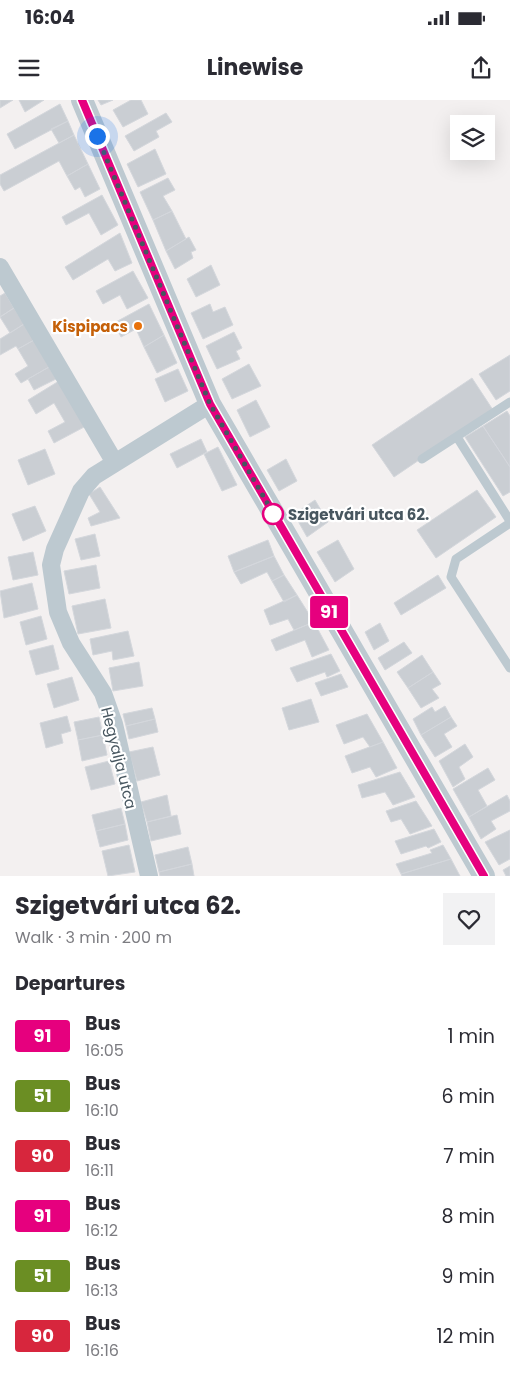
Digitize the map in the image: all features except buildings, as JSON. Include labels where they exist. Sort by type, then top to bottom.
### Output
[{"type":"street","points":[[82,100],[210,404],[484,876]]},
{"type":"street","points":[[0,267],[115,463]]},
{"type":"street","name":"Hegyalja utca","points":[[148,876],[114,724],[103,693],[71,643],[58,612],[51,565],[55,548],[82,490],[94,476],[210,404]]},
{"type":"lane","points":[[422,459],[507,404],[510,414]]},
{"type":"lane","points":[[457,437],[510,522],[456,558],[451,577],[510,668]]},
{"type":"bus line","name":"91","points":[[82,100],[210,404],[324,604],[484,876]]},
{"type":"place","name":"Kispipacs","points":[[138,326]]},
{"type":"place","name":"Szigetvári utca 62.","points":[[273,514]]},
{"type":"route","points":[[97,136],[210,404],[277,520],[273,514]]}]
